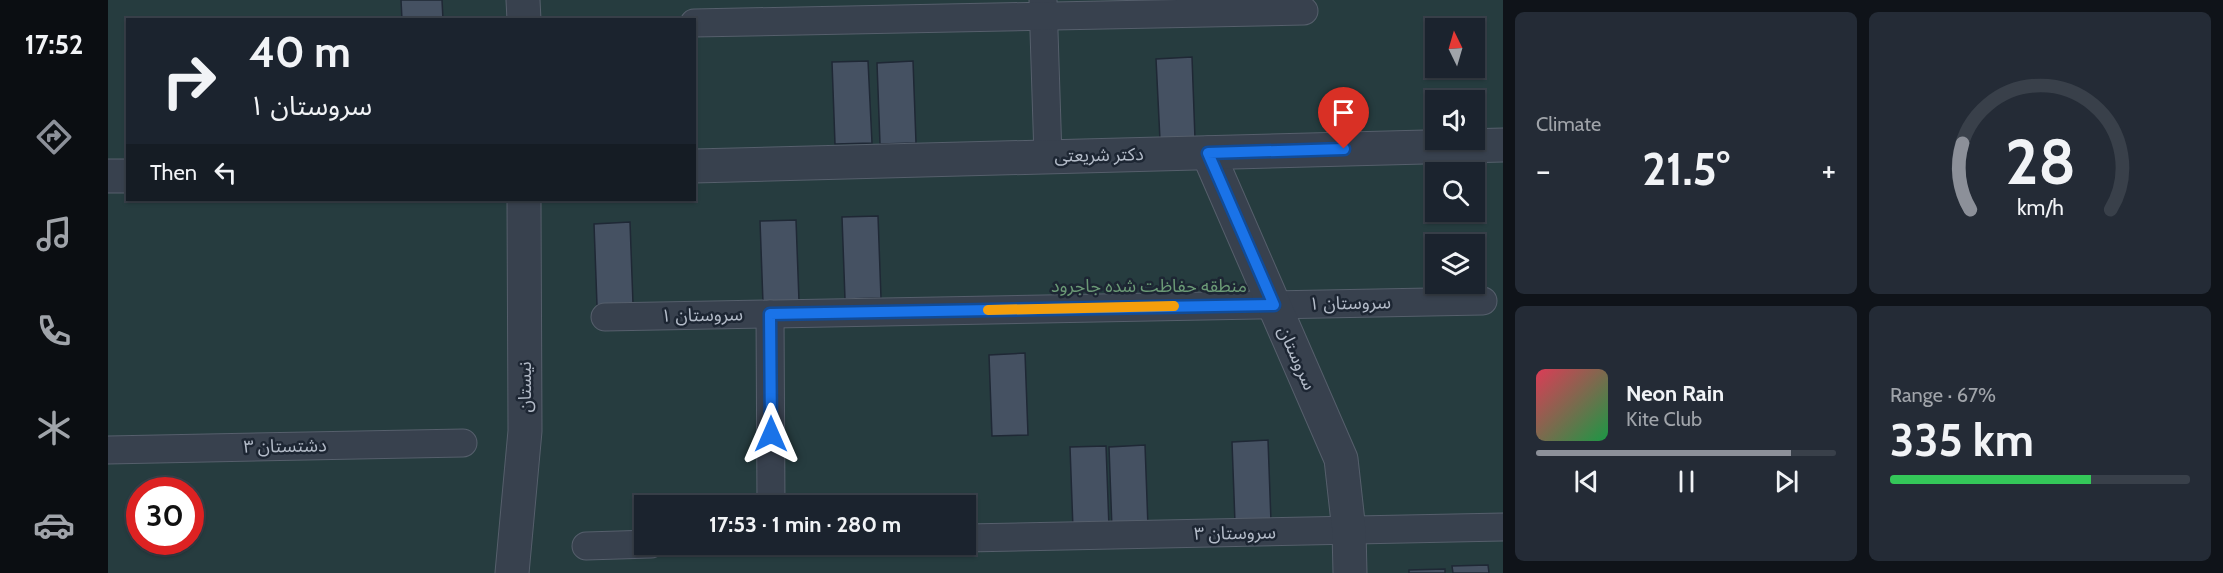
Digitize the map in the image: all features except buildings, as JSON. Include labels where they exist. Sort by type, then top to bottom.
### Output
[{"type":"street","points":[[524,0],[524,18]]},
{"type":"street","points":[[1044,8],[1048,157]]},
{"type":"street","points":[[696,23],[1044,8],[1304,11]]},
{"type":"street","name":"دکتر شریعتی","points":[[696,166],[1503,145]]},
{"type":"street","name":"سروستان","points":[[1208,153],[1341,459],[1349,531],[1350,573]]},
{"type":"street","points":[[108,176],[126,176]]},
{"type":"street","name":"نیستان","points":[[512,573],[525,431],[524,201]]},
{"type":"street","name":"سروستان ۱","points":[[605,317],[1483,301]]},
{"type":"street","points":[[770,314],[771,495]]},
{"type":"street","name":"دشتستان ۳","points":[[108,450],[463,443]]},
{"type":"street","name":"سروستان ۳","points":[[976,538],[1503,528]]},
{"type":"street","points":[[586,546],[634,545]]},
{"type":"green space","name":"منطقه حفاظت شده جاجرود","points":[[108,0],[1503,0],[1503,573],[108,573]]},
{"type":"slow traffic","points":[[988,310],[1174,306]]},
{"type":"route","points":[[771,434],[770,314],[1274,305],[1208,153],[1344,149]]}]
